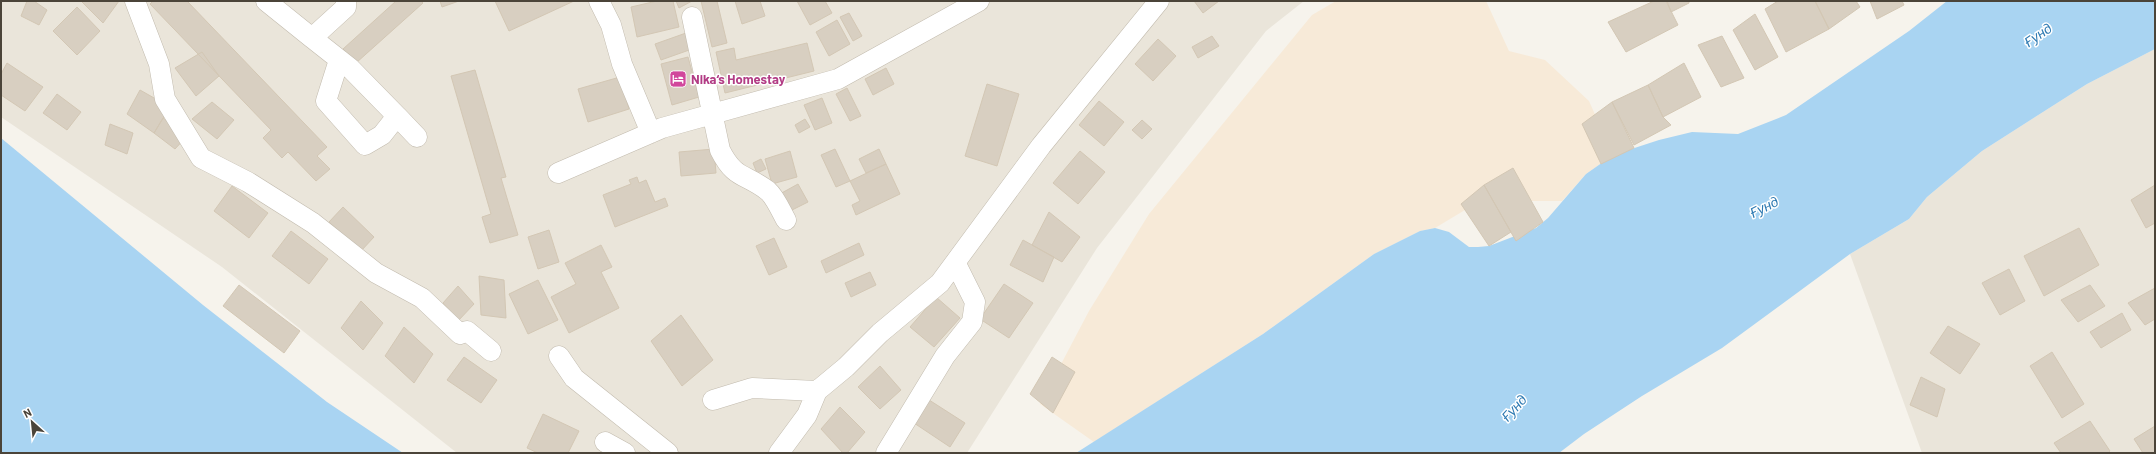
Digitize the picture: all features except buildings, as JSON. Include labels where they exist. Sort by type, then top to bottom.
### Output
[{"type":"street","points":[[136,1],[159,64],[165,99],[201,158],[248,182],[313,223],[376,273],[422,298],[460,334],[467,331],[491,351]]},
{"type":"street","points":[[266,1],[339,60],[380,96],[417,136]]},
{"type":"street","points":[[312,38],[346,7],[346,1]]},
{"type":"street","points":[[599,1],[611,25],[622,64],[651,133]]},
{"type":"street","points":[[558,173],[651,133],[712,114],[838,79],[979,1]]},
{"type":"street","points":[[779,453],[806,415],[817,391],[846,367],[880,333],[940,283],[956,264],[1018,175],[1159,1]]},
{"type":"street","points":[[692,17],[720,150],[727,164],[738,175],[754,182],[769,192],[786,220]]},
{"type":"street","points":[[339,60],[326,102],[365,145],[382,135],[397,116]]},
{"type":"street","points":[[886,453],[945,356],[972,322],[975,302],[956,264]]},
{"type":"street","points":[[559,356],[574,378],[668,453]]},
{"type":"street","points":[[713,400],[752,388],[817,391]]},
{"type":"street","points":[[605,442],[625,453]]},
{"type":"shaded area","points":[[1,1],[1304,1],[1266,31],[1097,248],[967,453],[457,453],[222,267],[1,117]]},
{"type":"shaded area","points":[[1336,1],[1486,1],[1509,51],[1545,60],[1589,101],[1613,155],[1586,174],[1562,201],[1480,201],[1435,228],[1420,231],[1374,254],[1263,334],[1094,442],[1040,404],[1089,311],[1149,214],[1312,15]]},
{"type":"shaded area","points":[[2155,49],[2155,453],[1922,453],[1850,254],[1909,219],[1927,197],[1982,151],[2087,84]]},
{"type":"water","name":"Ғунд","points":[[1947,1],[2155,1],[2155,49],[2087,84],[1982,151],[1927,197],[1909,219],[1850,254],[1722,348],[1642,396],[1584,434],[1559,453],[1076,453],[1263,334],[1374,254],[1420,231],[1435,228],[1449,232],[1469,247],[1478,247],[1489,246],[1536,228],[1548,218],[1586,174],[1613,155],[1659,140],[1692,132],[1738,134],[1786,115],[1909,31]]},
{"type":"water","points":[[1,138],[203,305],[327,402],[403,453],[1,453]]},
{"type":"place","name":"Nika‘s Homestay","points":[[678,79]]}]
